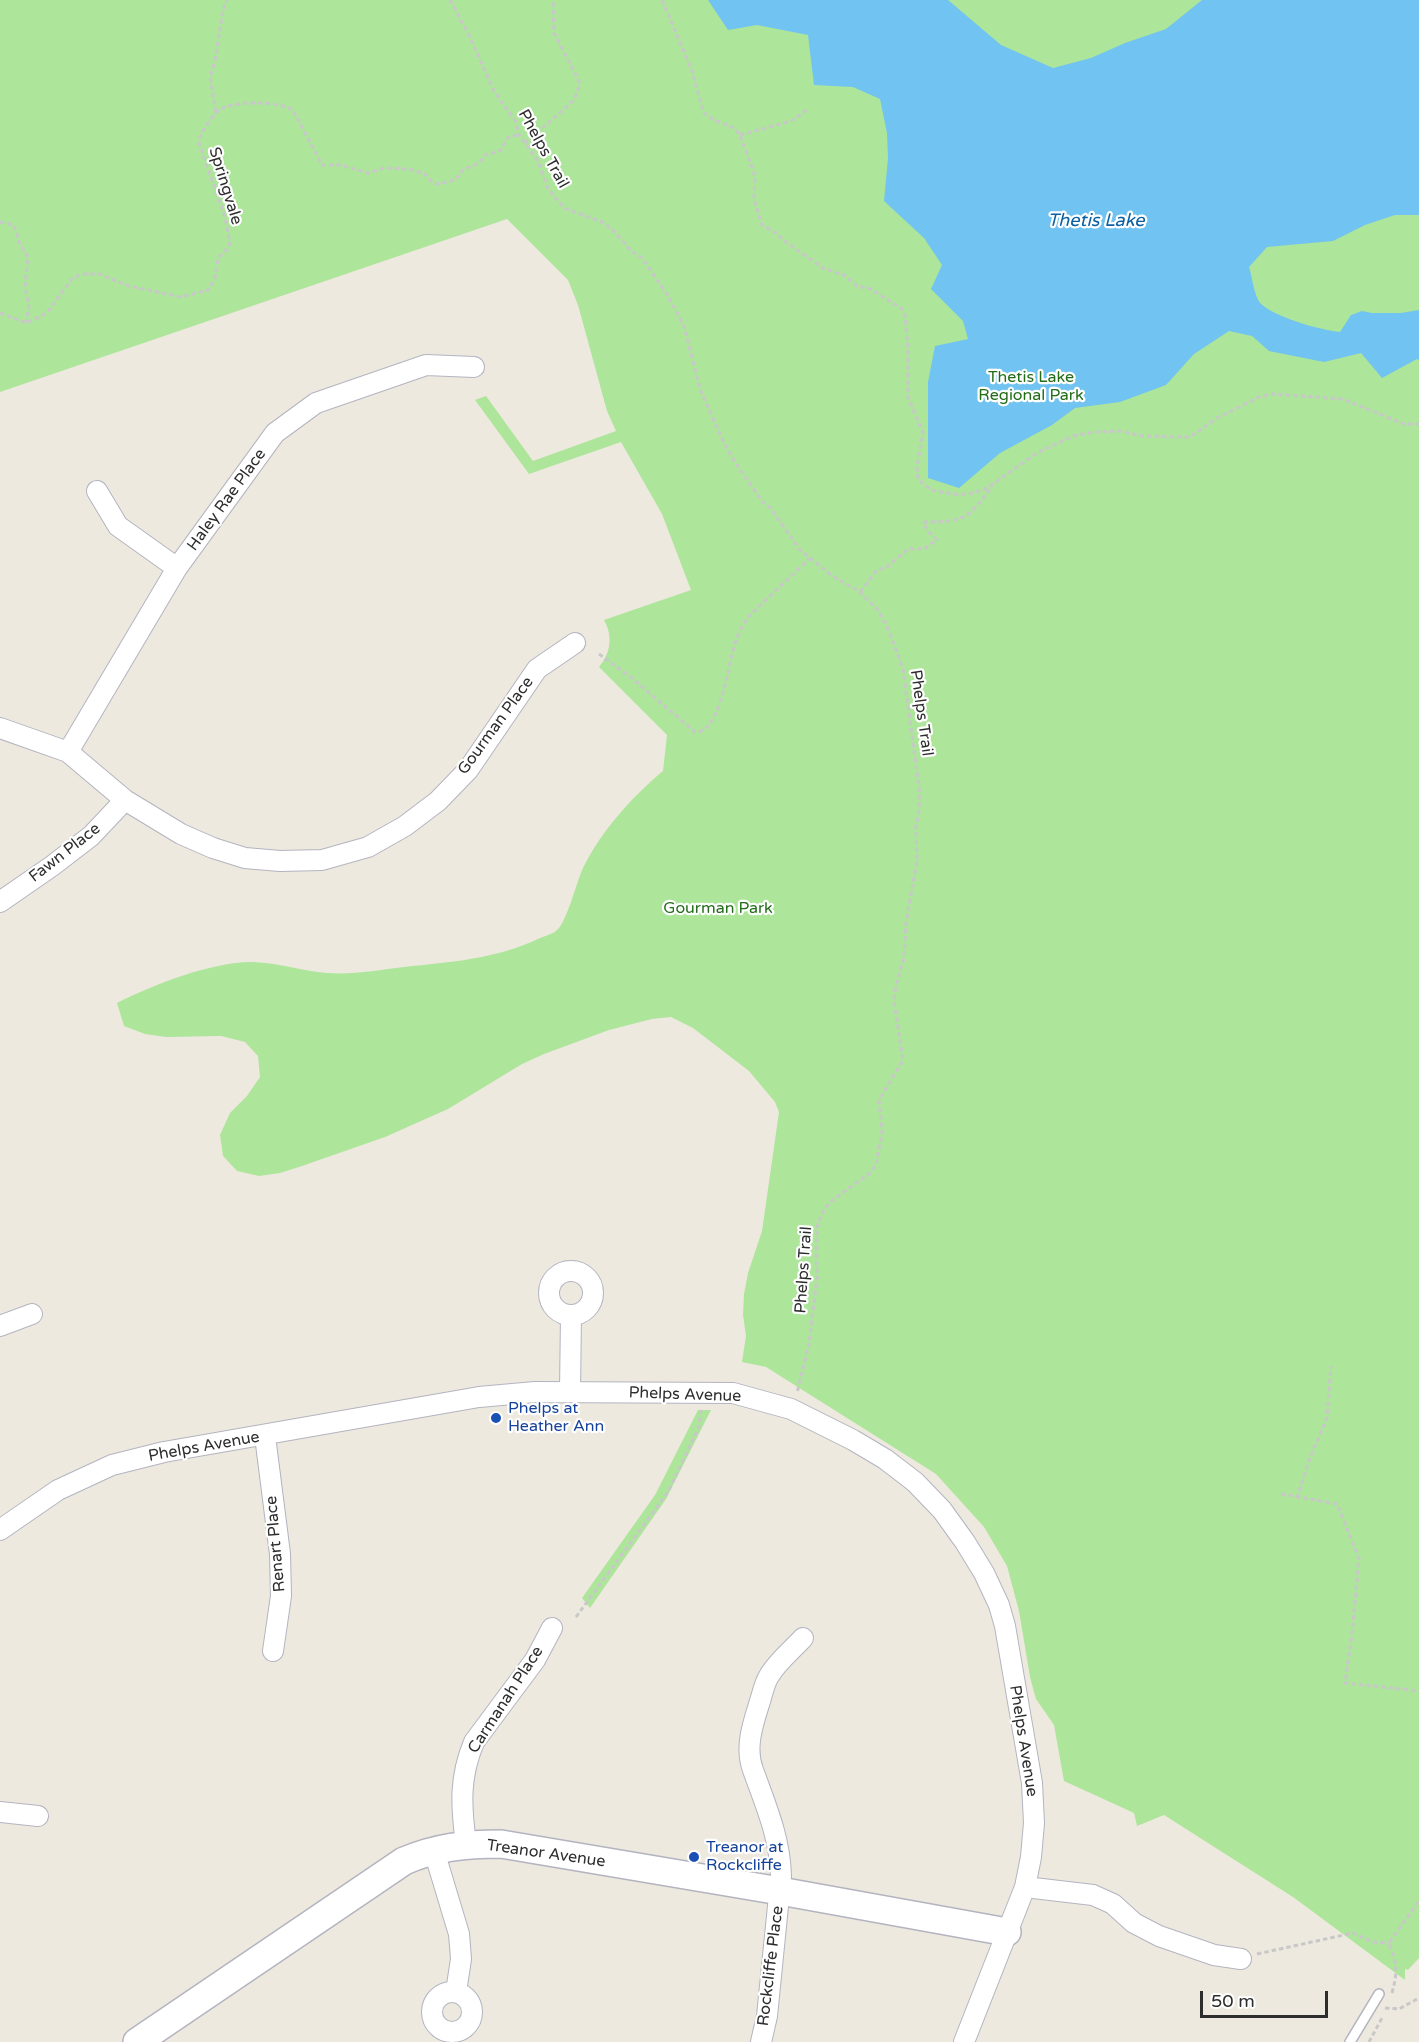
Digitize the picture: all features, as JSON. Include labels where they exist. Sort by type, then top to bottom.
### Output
[{"type":"street","name":"Haley Rae Place","points":[[68,752],[177,568],[275,433],[316,403],[426,365],[474,367]]},
{"type":"street","points":[[97,491],[118,526],[177,568]]},
{"type":"street","name":"Gourman Place","points":[[0,728],[68,752],[125,800],[181,834],[213,848],[245,858],[280,861],[322,860],[368,847],[405,826],[438,801],[468,770],[537,669],[575,643]]},
{"type":"street","name":"Fawn Place","points":[[0,902],[91,836],[125,800]]},
{"type":"street","points":[[0,1326],[32,1314]]},
{"type":"street","points":[[570,1391],[571,1315]]},
{"type":"street","name":"Phelps Avenue","points":[[0,1530],[58,1490],[112,1465],[164,1452],[479,1397],[570,1391],[639,1394],[734,1393],[792,1409],[853,1440],[885,1459],[915,1482],[942,1510],[984,1573],[999,1605],[1005,1626],[1032,1784],[1031,1857],[1024,1887],[964,2042]]},
{"type":"street","name":"Renart Place","points":[[265,1436],[280,1554],[281,1596],[273,1651]]},
{"type":"street","name":"Carmanah Place","points":[[466,1844],[462,1795],[463,1775],[468,1756],[474,1742],[535,1660],[552,1628]]},
{"type":"street","name":"Rockcliffe Place","points":[[761,2042],[767,2016],[781,1860],[776,1833],[752,1769],[749,1751],[750,1737],[768,1677],[803,1638]]},
{"type":"street","points":[[0,1812],[38,1816]]},
{"type":"street","name":"Treanor Avenue","points":[[137,2042],[404,1861],[466,1844],[501,1845],[780,1891],[1007,1932]]},
{"type":"street","points":[[434,1851],[459,1934],[461,1959],[456,1992]]},
{"type":"street","points":[[1024,1887],[1093,1895],[1113,1904],[1134,1923],[1159,1936],[1214,1955],[1241,1959]]},
{"type":"lane","points":[[1350,2042],[1379,1994]]},
{"type":"path","points":[[227,0],[210,77],[216,113],[224,108],[249,104],[287,106],[293,110],[322,165],[340,165],[368,173],[384,168],[409,169],[425,174],[437,184],[455,180],[463,170],[479,163],[485,155],[500,151],[507,137],[519,135]]},
{"type":"path","name":"Phelps Trail","points":[[450,0],[468,33],[494,91],[516,122],[519,135],[538,160],[548,189],[564,208],[602,222],[642,258],[667,294],[684,326],[700,389],[723,441],[762,501],[772,510],[800,550],[831,575],[860,592],[878,610],[890,631],[903,669],[919,787],[919,811],[916,826],[917,861],[906,923],[904,958],[894,1001],[903,1056],[879,1100],[882,1133],[876,1165],[870,1173],[830,1202],[817,1226],[818,1278],[809,1344],[792,1409]]},
{"type":"path","points":[[525,143],[571,104],[579,87],[579,81],[554,33],[553,0]]},
{"type":"path","points":[[662,0],[692,71],[704,113],[734,128],[740,135],[755,176],[754,198],[762,225],[823,268],[844,275],[857,286],[871,289],[902,309],[905,315],[908,350],[908,397],[923,433],[917,467],[918,478],[931,490],[960,495],[987,488],[1037,453],[1073,436],[1120,431],[1143,436],[1190,437],[1219,417],[1259,397],[1273,394],[1343,399],[1404,424],[1419,424]]},
{"type":"path","points":[[740,135],[791,121],[807,110]]},
{"type":"path","name":"Springvale","points":[[26,323],[49,310],[71,280],[81,273],[99,274],[129,286],[181,297],[208,290],[215,278],[218,258],[230,243],[225,217],[199,143],[199,136],[216,113]]},
{"type":"path","points":[[0,222],[14,225],[20,245],[28,257],[25,285],[29,308],[26,323],[0,313]]},
{"type":"path","points":[[860,592],[877,570],[887,567],[908,549],[924,549],[937,540],[923,522],[958,520],[976,510],[994,483]]},
{"type":"path","points":[[599,654],[633,679],[695,732],[700,732],[708,727],[718,708],[734,646],[742,626],[748,617],[809,559]]},
{"type":"path","points":[[1297,1497],[1309,1460],[1327,1418],[1331,1366]]},
{"type":"path","points":[[576,1617],[668,1492],[699,1427],[702,1392]]},
{"type":"path","points":[[1281,1494],[1337,1504],[1359,1558],[1345,1683],[1419,1691]]},
{"type":"path","points":[[1389,1943],[1419,1901]]},
{"type":"path","points":[[1241,1959],[1353,1933],[1373,1942],[1389,1943]]},
{"type":"path","points":[[1369,2042],[1387,2008],[1397,1973],[1396,1960],[1389,1943]]},
{"type":"path","points":[[1387,2008],[1399,2009],[1419,1998]]},
{"type":"green space","name":"Thetis Lake Regional Park","points":[[0,0],[1419,0],[1419,1958],[1408,1970],[1405,1969],[1405,1980],[1293,1897],[1164,1815],[1137,1826],[1134,1813],[1064,1781],[1054,1725],[1036,1699],[1030,1677],[1019,1611],[1007,1566],[984,1527],[936,1474],[766,1367],[742,1362],[746,1336],[743,1315],[744,1294],[748,1273],[762,1231],[779,1112],[775,1102],[749,1071],[693,1028],[671,1017],[652,1019],[609,1030],[522,1064],[448,1109],[385,1137],[280,1173],[259,1176],[237,1171],[223,1156],[220,1135],[230,1113],[247,1096],[260,1077],[258,1056],[245,1042],[221,1036],[166,1037],[145,1034],[124,1026],[117,1003],[165,982],[218,966],[251,962],[327,973],[366,972],[490,955],[524,945],[555,931],[561,926],[583,868],[599,841],[629,804],[663,771],[667,735],[599,667],[606,656],[610,638],[604,620],[691,590],[662,514],[621,442],[529,474],[475,400],[486,396],[533,461],[616,431],[607,411],[578,305],[568,280],[507,219],[0,392]]},
{"type":"green space","points":[[698,1410],[711,1410],[666,1499],[590,1608],[582,1598],[655,1495]]},
{"type":"water","name":"Thetis Lake","points":[[708,0],[948,0],[1001,45],[1053,68],[1091,58],[1166,29],[1202,0],[1419,0],[1419,215],[1395,215],[1365,225],[1333,241],[1267,247],[1249,267],[1260,303],[1286,318],[1321,329],[1340,332],[1351,315],[1362,311],[1401,313],[1419,310],[1419,360],[1382,378],[1361,353],[1324,362],[1269,351],[1252,336],[1229,331],[1194,354],[1166,385],[1120,402],[1075,408],[1052,425],[1000,453],[959,488],[928,478],[928,382],[935,346],[968,339],[963,321],[931,289],[942,265],[924,238],[884,201],[888,158],[887,133],[880,99],[853,87],[814,85],[808,35],[757,25],[728,30]]},
{"type":"place","name":"Phelps at Heather Ann","points":[[496,1418]]},
{"type":"place","name":"Treanor at Rockcliffe","points":[[694,1857]]},
{"type":"park label","name":"Gourman Park","points":[[718,909]]}]
